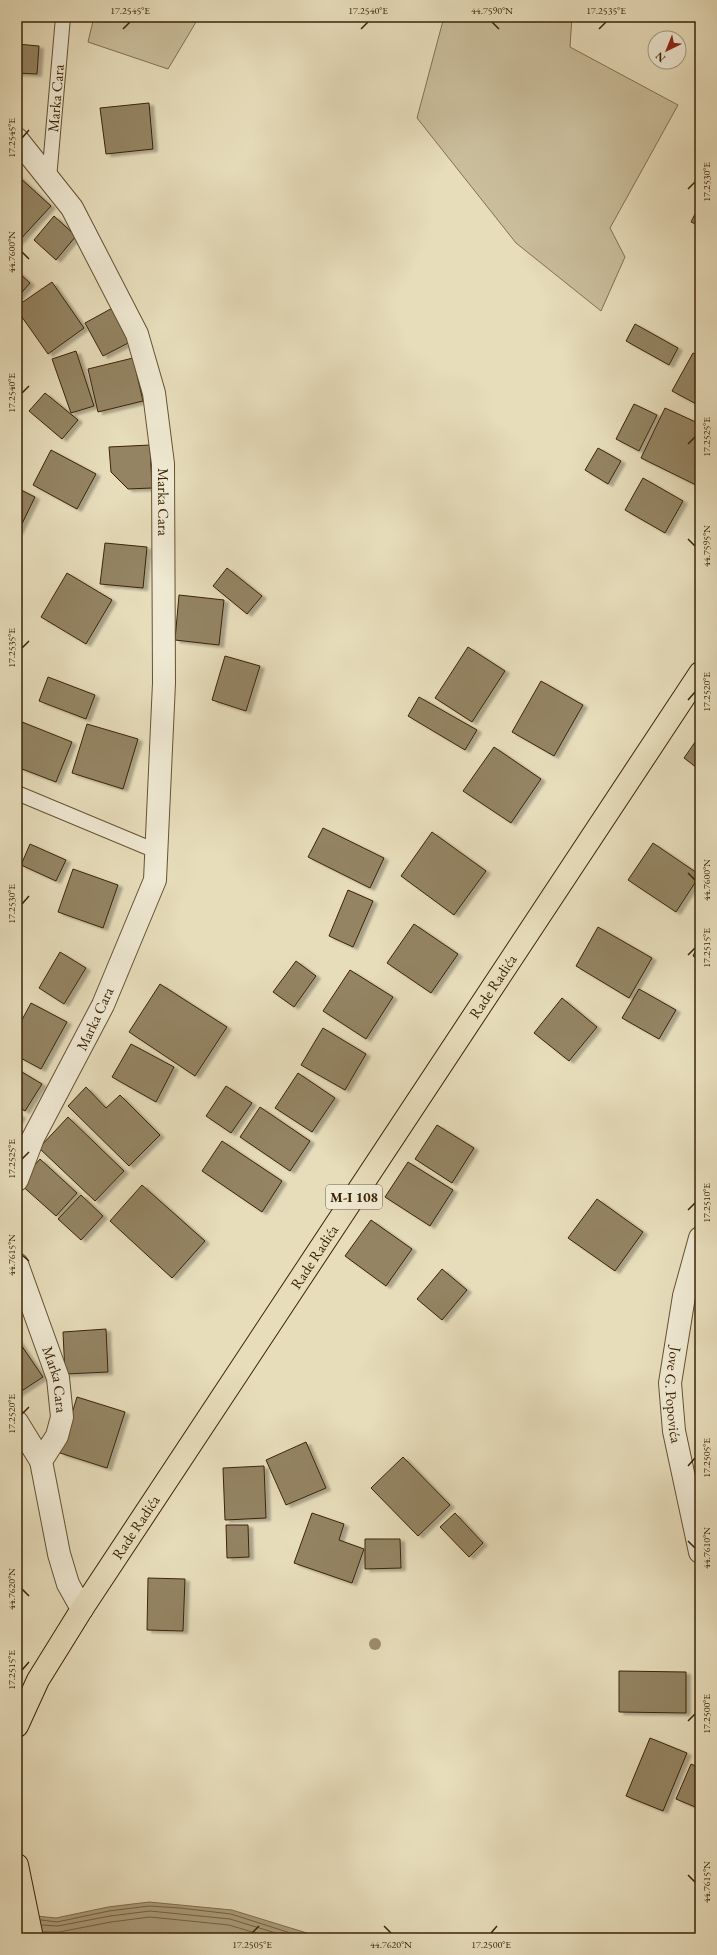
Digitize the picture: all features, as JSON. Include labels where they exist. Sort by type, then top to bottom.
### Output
[{"type":"main road","name":"Rade Radića","points":[[17,1726],[38,1680],[82,1609],[700,673]]},
{"type":"main road","points":[[19,1872],[32,1938]]},
{"type":"street","name":"Marka Cara","points":[[17,139],[72,208],[137,334],[154,393],[163,472],[164,682],[158,770],[155,880],[103,1005],[34,1138],[17,1180]]},
{"type":"street","name":"Jove G. Popovića","points":[[700,1238],[684,1296],[670,1383],[674,1431],[700,1552]]},
{"type":"street","name":"Marka Cara","points":[[17,1264],[58,1378],[62,1417],[57,1436],[41,1461]]},
{"type":"street","points":[[17,1422],[41,1461],[59,1554],[68,1584],[82,1609]]},
{"type":"lane","name":"Marka Cara","points":[[48,179],[63,17]]},
{"type":"lane","points":[[17,793],[156,851]]},
{"type":"shaded area","points":[[94,17],[199,17],[168,69],[88,42]]},
{"type":"shaded area","points":[[444,17],[572,17],[570,47],[678,105],[610,228],[625,257],[601,311],[516,243],[417,118]]},
{"type":"water","points":[[149,1902],[232,1910],[307,1933],[313,1938],[17,1938],[17,1914],[56,1918],[108,1907]]},
{"type":"building","points":[[17,44],[39,46],[37,74],[17,73]]},
{"type":"building","points":[[149,103],[153,149],[106,154],[100,108]]},
{"type":"building","points":[[18,176],[51,206],[17,243],[17,178]]},
{"type":"building","points":[[700,204],[700,226],[691,222]]},
{"type":"building","points":[[54,216],[76,236],[56,260],[34,240]]},
{"type":"building","points":[[17,271],[30,283],[17,298]]},
{"type":"building","points":[[52,282],[84,328],[48,354],[17,310],[17,306]]},
{"type":"building","points":[[116,306],[134,340],[103,356],[85,323]]},
{"type":"building","points":[[635,324],[678,348],[669,365],[626,341]]},
{"type":"building","points":[[76,351],[94,406],[71,413],[52,359]]},
{"type":"building","points":[[693,353],[700,356],[700,406],[672,391]]},
{"type":"building","points":[[133,358],[143,401],[98,412],[88,369]]},
{"type":"building","points":[[45,393],[78,420],[62,439],[29,411]]},
{"type":"building","points":[[634,404],[657,415],[639,451],[616,439]]},
{"type":"building","points":[[665,408],[700,424],[700,476],[696,485],[641,458]]},
{"type":"building","points":[[150,445],[152,488],[128,489],[111,472],[109,447]]},
{"type":"building","points":[[598,448],[621,461],[608,484],[585,470]]},
{"type":"building","points":[[51,450],[96,474],[77,509],[33,485]]},
{"type":"building","points":[[643,478],[683,501],[665,533],[625,510]]},
{"type":"building","points":[[17,488],[35,497],[18,532],[17,532]]},
{"type":"building","points":[[105,543],[147,547],[143,588],[100,584]]},
{"type":"building","points":[[227,568],[262,596],[247,614],[213,586]]},
{"type":"building","points":[[67,573],[112,600],[86,644],[41,617]]},
{"type":"building","points":[[179,595],[224,600],[219,645],[175,640]]},
{"type":"building","points":[[468,647],[505,671],[472,722],[435,698]]},
{"type":"building","points":[[225,656],[260,666],[246,711],[212,700]]},
{"type":"building","points":[[48,677],[95,695],[86,719],[39,701]]},
{"type":"building","points":[[541,681],[583,705],[554,756],[512,732]]},
{"type":"building","points":[[419,697],[477,730],[465,750],[408,716]]},
{"type":"building","points":[[17,720],[72,742],[56,782],[17,767]]},
{"type":"building","points":[[87,724],[138,739],[123,789],[72,773]]},
{"type":"building","points":[[700,735],[700,770],[684,758]]},
{"type":"building","points":[[494,747],[541,779],[511,823],[463,791]]},
{"type":"building","points":[[323,828],[384,858],[370,888],[308,857]]},
{"type":"building","points":[[432,832],[486,871],[454,915],[401,876]]},
{"type":"building","points":[[653,843],[700,875],[676,912],[628,880]]},
{"type":"building","points":[[30,844],[66,860],[56,881],[21,865]]},
{"type":"building","points":[[73,869],[118,885],[103,928],[58,912]]},
{"type":"building","points":[[348,890],[373,901],[353,947],[329,936]]},
{"type":"building","points":[[414,924],[458,954],[431,993],[387,963]]},
{"type":"building","points":[[598,927],[652,958],[629,998],[576,966]]},
{"type":"building","points":[[700,941],[700,959],[693,956]]},
{"type":"building","points":[[60,952],[86,968],[64,1004],[39,988]]},
{"type":"building","points":[[296,961],[316,976],[294,1007],[273,992]]},
{"type":"building","points":[[350,970],[393,997],[366,1039],[323,1011]]},
{"type":"building","points":[[160,984],[227,1027],[195,1076],[129,1032]]},
{"type":"building","points":[[639,989],[676,1010],[659,1039],[622,1018]]},
{"type":"building","points":[[562,998],[597,1027],[569,1061],[534,1033]]},
{"type":"building","points":[[31,1003],[67,1022],[41,1069],[17,1056],[17,1029]]},
{"type":"building","points":[[323,1028],[366,1054],[345,1090],[301,1065]]},
{"type":"building","points":[[131,1044],[174,1067],[156,1102],[112,1077]]},
{"type":"building","points":[[17,1069],[42,1084],[25,1111],[17,1106]]},
{"type":"building","points":[[298,1073],[335,1098],[312,1132],[275,1108]]},
{"type":"building","points":[[226,1086],[252,1103],[231,1133],[206,1116]]},
{"type":"building","points":[[86,1087],[106,1108],[120,1095],[160,1135],[129,1166],[68,1106]]},
{"type":"building","points":[[260,1107],[310,1141],[290,1171],[240,1137]]},
{"type":"building","points":[[17,1113],[21,1116],[17,1122]]},
{"type":"building","points":[[68,1117],[124,1171],[95,1201],[39,1148]]},
{"type":"building","points":[[437,1125],[474,1148],[452,1183],[415,1159]]},
{"type":"building","points":[[222,1141],[282,1181],[262,1212],[202,1171]]},
{"type":"building","points":[[40,1159],[77,1193],[56,1216],[19,1183]]},
{"type":"building","points":[[408,1162],[453,1190],[430,1226],[385,1197]]},
{"type":"building","points":[[142,1185],[205,1241],[172,1278],[110,1221]]},
{"type":"building","points":[[81,1195],[103,1216],[81,1240],[58,1219]]},
{"type":"building","points":[[597,1199],[643,1232],[615,1271],[568,1238]]},
{"type":"building","points":[[371,1220],[412,1249],[386,1286],[345,1256]]},
{"type":"building","points":[[442,1269],[467,1290],[442,1320],[417,1299]]},
{"type":"building","points":[[106,1329],[108,1372],[65,1374],[63,1332]]},
{"type":"building","points":[[17,1339],[43,1377],[17,1394]]},
{"type":"building","points":[[77,1397],[125,1412],[107,1468],[60,1453]]},
{"type":"building","points":[[306,1442],[326,1488],[286,1505],[266,1460]]},
{"type":"building","points":[[403,1457],[450,1505],[418,1536],[371,1488]]},
{"type":"building","points":[[264,1466],[266,1518],[225,1520],[223,1468]]},
{"type":"building","points":[[312,1513],[344,1524],[339,1540],[364,1549],[352,1583],[294,1563]]},
{"type":"building","points":[[455,1513],[483,1543],[469,1557],[440,1527]]},
{"type":"building","points":[[226,1525],[248,1525],[249,1557],[227,1558]]},
{"type":"building","points":[[365,1539],[400,1539],[401,1568],[365,1569]]},
{"type":"building","points":[[148,1578],[185,1579],[183,1631],[147,1630]]},
{"type":"building","points":[[619,1671],[686,1672],[686,1713],[619,1712]]},
{"type":"building","points":[[650,1738],[687,1753],[663,1811],[626,1796]]},
{"type":"building","points":[[691,1764],[700,1768],[700,1809],[676,1799]]}]
